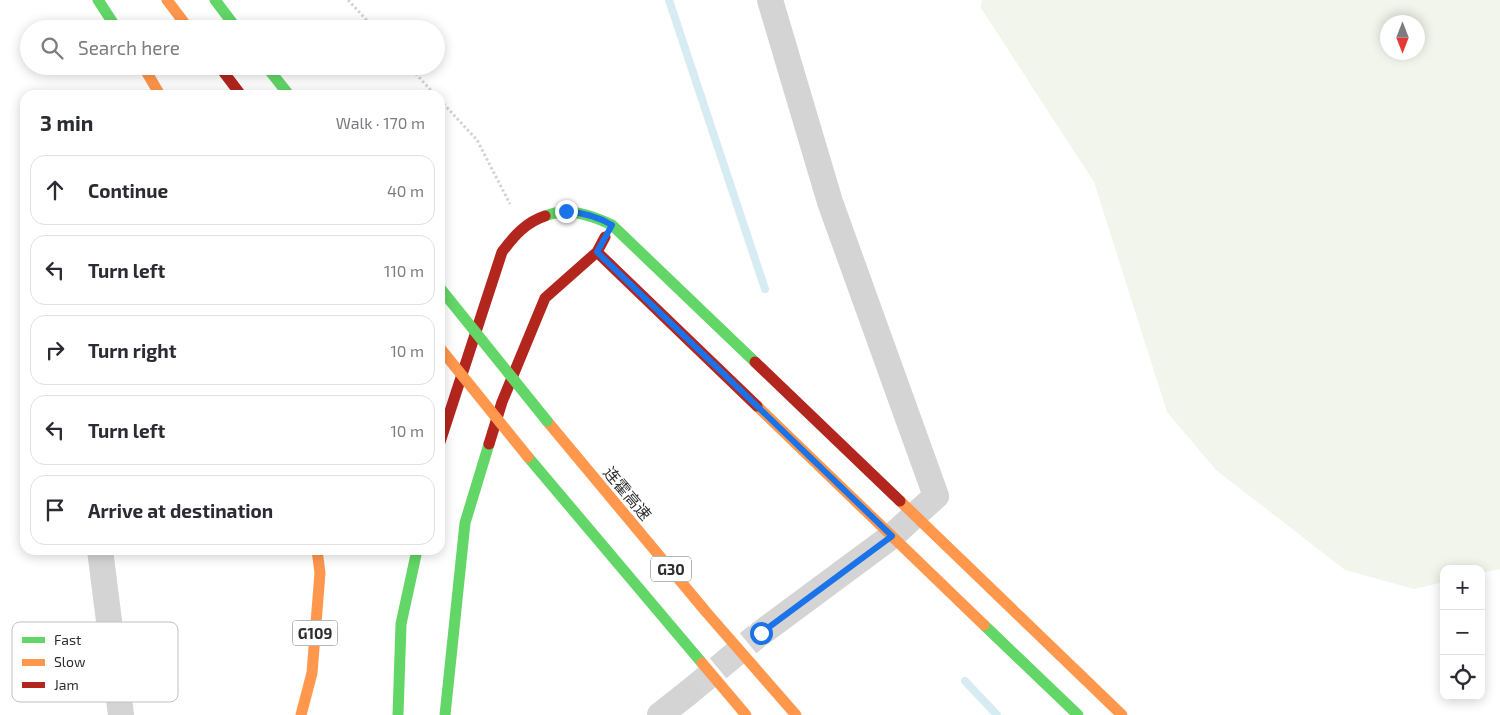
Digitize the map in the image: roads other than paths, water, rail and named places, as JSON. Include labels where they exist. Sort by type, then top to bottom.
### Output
[{"type":"main road","points":[[98,0],[111,20]]},
{"type":"main road","points":[[167,0],[182,20]]},
{"type":"main road","points":[[215,0],[230,20]]},
{"type":"main road","points":[[148,75],[157,90]]},
{"type":"main road","points":[[226,75],[237,90]]},
{"type":"main road","points":[[273,75],[285,90]]},
{"type":"main road","points":[[445,427],[502,252],[511,239],[522,228],[536,219],[550,214],[566,211],[582,212],[598,217],[612,225],[1122,715]]},
{"type":"main road","points":[[445,715],[465,523],[502,402],[545,298],[597,252],[612,225]]},
{"type":"main road","points":[[597,252],[1078,715]]},
{"type":"main road","name":"连霍高速","points":[[445,294],[547,421],[707,613],[796,715]]},
{"type":"main road","name":"G30","points":[[445,354],[528,457],[746,715]]},
{"type":"main road","name":"G109","points":[[301,715],[312,673],[320,573],[318,555]]},
{"type":"main road","points":[[398,715],[402,624],[416,555]]},
{"type":"street","points":[[761,633],[892,536],[936,496],[830,202],[770,0]]},
{"type":"street","points":[[101,555],[109,622]]},
{"type":"street","points":[[660,715],[688,693]]},
{"type":"street","points":[[119,702],[121,715]]},
{"type":"waterway","points":[[669,0],[765,289]]},
{"type":"waterway","points":[[965,681],[997,715]]},
{"type":"tunnel","points":[[688,693],[757,636]]}]
